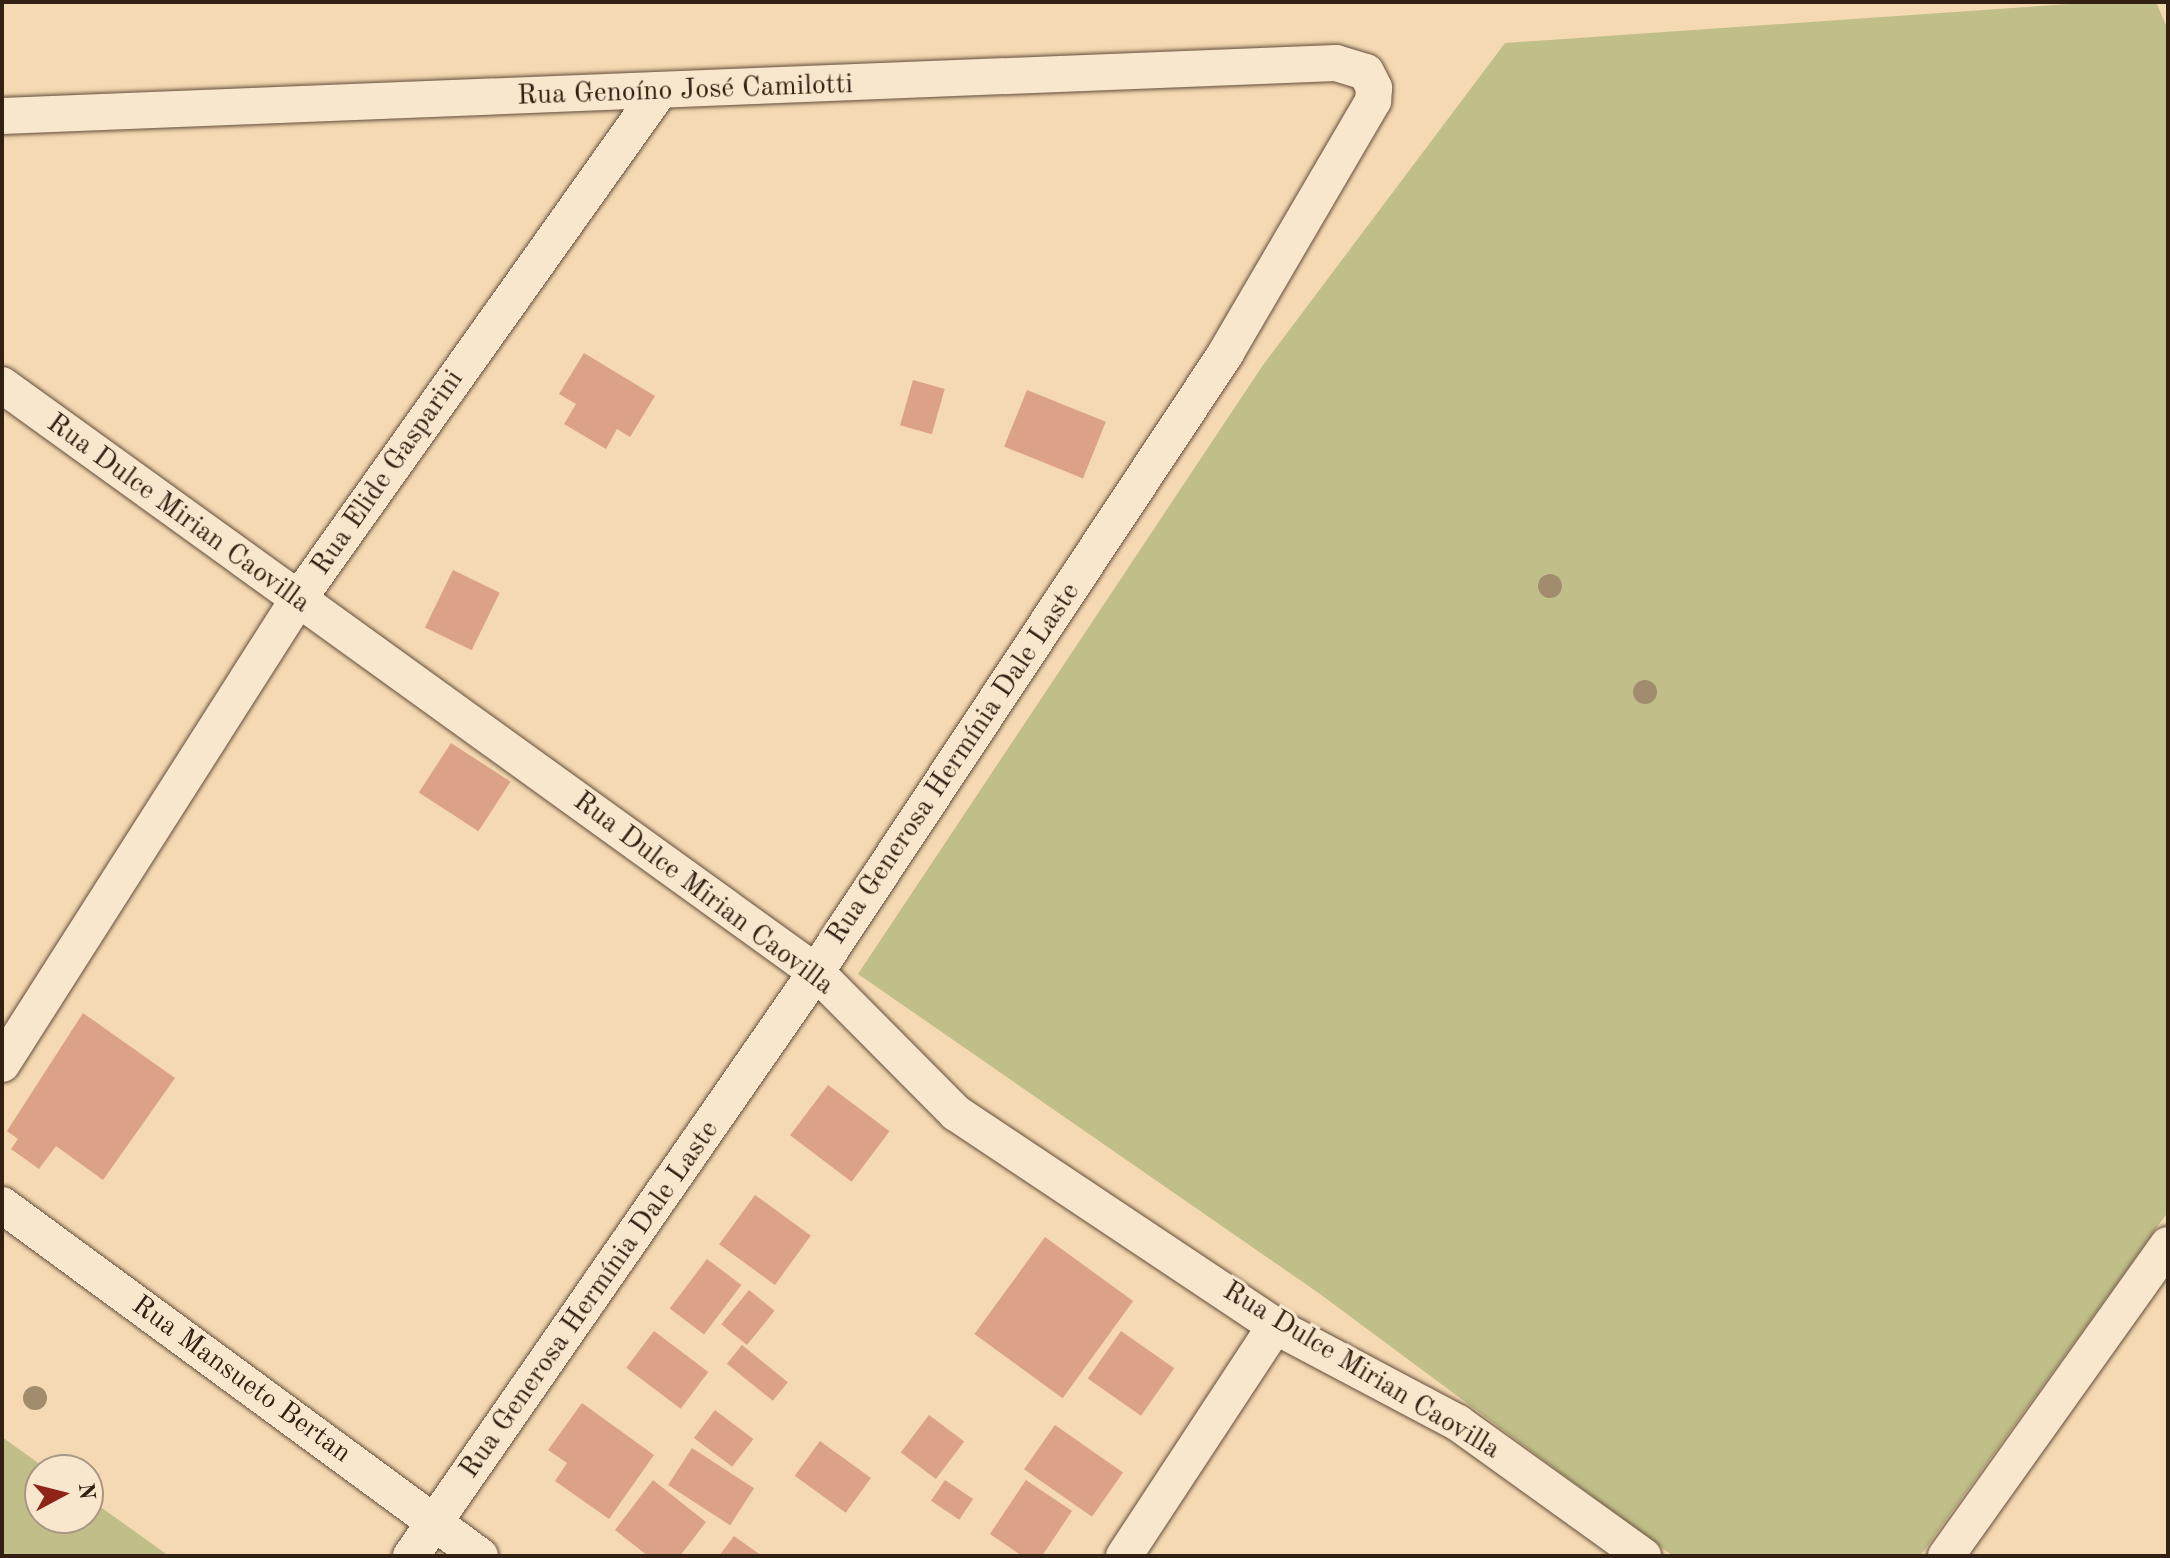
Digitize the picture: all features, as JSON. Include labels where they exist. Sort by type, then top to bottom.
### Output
[{"type":"street","name":"Rua Genoíno José Camilotti","points":[[2,116],[658,93],[1336,63],[1366,72]]},
{"type":"street","name":"Rua Generosa Hermínia Dale Laste","points":[[411,1556],[816,972],[1226,353],[1373,101],[1366,72]]},
{"type":"street","name":"Rua Elide Gasparini","points":[[2,1064],[297,601],[658,93]]},
{"type":"street","name":"Rua Dulce Mirian Caovilla","points":[[2,385],[297,601],[816,972],[956,1113],[1275,1326],[1458,1423],[1643,1556]]},
{"type":"street","name":"Rua Mansueto Bertan","points":[[2,1205],[480,1556]]},
{"type":"street","points":[[1946,1556],[2168,1245]]},
{"type":"street","points":[[1124,1556],[1275,1326]]},
{"type":"shaded area","points":[[2099,2],[2156,2],[2168,30],[2168,1212],[1920,1556],[1673,1556],[1320,1294],[858,974],[1263,365],[1505,43]]},
{"type":"shaded area","points":[[2,1437],[26,1454],[24,1534],[104,1534],[104,1509],[169,1556],[2,1556]]},
{"type":"building","points":[[584,353],[655,396],[630,437],[617,429],[606,449],[564,424],[576,404],[559,394]]},
{"type":"building","points":[[913,380],[945,389],[932,434],[900,425]]},
{"type":"building","points":[[1027,390],[1106,422],[1083,478],[1004,447]]},
{"type":"building","points":[[453,570],[500,593],[472,650],[425,628]]},
{"type":"building","points":[[451,743],[511,782],[478,831],[419,792]]},
{"type":"building","points":[[83,1013],[175,1078],[103,1180],[56,1146],[39,1169],[11,1149],[18,1139],[7,1131]]},
{"type":"building","points":[[828,1085],[889,1131],[852,1182],[790,1135]]},
{"type":"building","points":[[755,1195],[811,1236],[775,1285],[719,1244]]},
{"type":"building","points":[[1045,1237],[1133,1301],[1063,1398],[974,1334]]},
{"type":"building","points":[[707,1259],[741,1285],[704,1334],[670,1309]]},
{"type":"building","points":[[749,1290],[775,1311],[747,1345],[721,1324]]},
{"type":"building","points":[[654,1331],[708,1372],[681,1409],[626,1368]]},
{"type":"building","points":[[1121,1331],[1174,1368],[1141,1416],[1088,1379]]},
{"type":"building","points":[[742,1345],[788,1382],[773,1401],[727,1364]]},
{"type":"building","points":[[582,1403],[654,1455],[609,1519],[555,1481],[567,1463],[548,1450]]},
{"type":"building","points":[[715,1410],[753,1439],[732,1467],[694,1438]]},
{"type":"building","points":[[929,1415],[964,1441],[936,1479],[901,1453]]},
{"type":"building","points":[[1055,1425],[1123,1473],[1092,1517],[1024,1469]]},
{"type":"building","points":[[820,1441],[871,1478],[846,1513],[795,1476]]},
{"type":"building","points":[[692,1448],[754,1488],[730,1525],[668,1485]]},
{"type":"building","points":[[653,1480],[706,1522],[680,1556],[648,1556],[615,1530]]},
{"type":"building","points":[[945,1480],[973,1499],[959,1520],[931,1501]]},
{"type":"building","points":[[1026,1480],[1072,1511],[1042,1556],[1022,1556],[990,1534]]},
{"type":"building","points":[[734,1536],[762,1556],[719,1556]]}]
